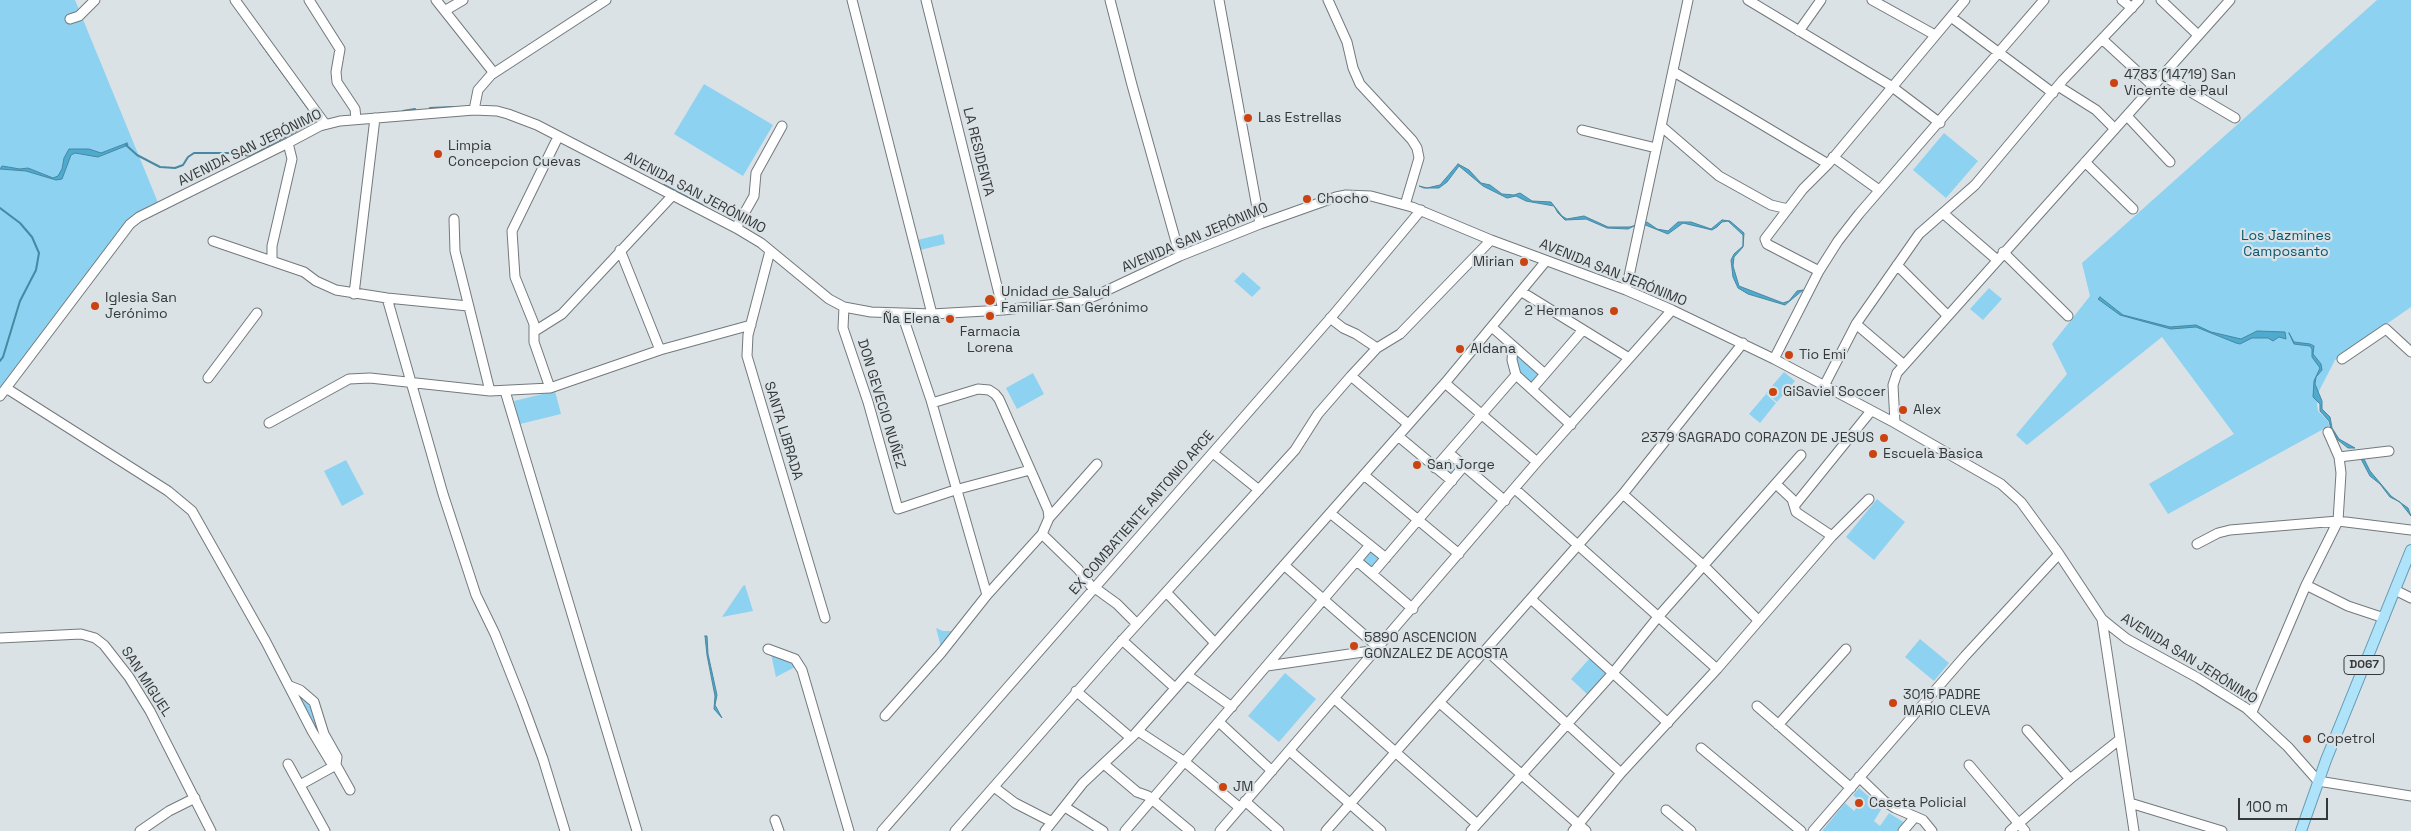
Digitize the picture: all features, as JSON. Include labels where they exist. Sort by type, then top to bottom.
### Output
[{"type":"main road","name":"D067","points":[[2301,831],[2318,781],[2411,550]]},
{"type":"street","points":[[70,19],[79,16],[95,0]]},
{"type":"street","points":[[235,0],[325,124]]},
{"type":"street","points":[[309,0],[340,49],[336,72],[337,82],[355,109],[356,119]]},
{"type":"street","points":[[436,0],[446,10],[494,73]]},
{"type":"street","points":[[446,10],[463,0]]},
{"type":"street","points":[[474,110],[478,90],[494,73],[606,0]]},
{"type":"street","points":[[852,0],[932,314]]},
{"type":"street","name":"LA RESIDENTA","points":[[926,0],[1003,310]]},
{"type":"street","points":[[1110,0],[1180,256]]},
{"type":"street","points":[[1219,0],[1260,224]]},
{"type":"street","points":[[1328,0],[1347,42],[1353,68],[1360,84],[1412,140],[1417,148],[1419,158],[1405,205]]},
{"type":"street","points":[[1626,290],[1688,0]]},
{"type":"street","points":[[1748,0],[1891,86],[1940,122]]},
{"type":"street","points":[[1799,31],[1821,0]]},
{"type":"street","points":[[1872,0],[1935,35]]},
{"type":"street","points":[[1819,271],[1765,242],[1803,189],[1831,161],[1891,86],[1964,0]]},
{"type":"street","points":[[1774,359],[1819,271],[1843,234],[2044,0]]},
{"type":"street","points":[[2122,0],[2132,8]]},
{"type":"street","points":[[1824,386],[1856,324],[1927,226],[1944,214],[1975,185],[2055,90],[2139,0]]},
{"type":"street","points":[[2161,0],[2198,35]]},
{"type":"street","points":[[1894,423],[1893,379],[1904,364],[1996,259],[2230,0]]},
{"type":"street","points":[[1951,17],[2055,90],[2096,110],[2115,129]]},
{"type":"street","points":[[2102,40],[2153,86]]},
{"type":"street","points":[[1674,72],[1880,190]]},
{"type":"street","points":[[2162,75],[2235,118]]},
{"type":"street","name":"AVENIDA SAN JERÓNIMO","points":[[0,396],[130,224],[139,217],[325,124],[356,119],[474,110],[508,114],[558,136],[736,228],[770,251],[829,299],[844,307],[902,314],[1003,310],[1076,302],[1095,296],[1180,256],[1260,224],[1346,195],[1371,196],[1421,210],[1491,240],[1626,290],[1672,310],[1774,359],[1894,423],[2000,484],[2021,502],[2059,554],[2102,619],[2127,639],[2230,696],[2252,712],[2288,747],[2318,781]]},
{"type":"street","points":[[2127,116],[2170,162]]},
{"type":"street","points":[[354,294],[375,118]]},
{"type":"street","points":[[736,228],[754,196],[756,173],[782,126]]},
{"type":"street","points":[[1661,126],[1719,176],[1771,204],[1788,209]]},
{"type":"street","points":[[1582,130],[1656,148]]},
{"type":"street","points":[[550,388],[534,342],[535,331],[515,277],[512,231],[558,136]]},
{"type":"street","points":[[272,261],[272,246],[293,155],[288,144]]},
{"type":"street","points":[[2085,162],[2133,209]]},
{"type":"street","points":[[535,331],[562,314],[620,250],[663,208],[673,195]]},
{"type":"street","name":"EX COMBATIENTE ANTONIO ARCE","points":[[882,831],[1213,453],[1421,210]]},
{"type":"street","points":[[1944,214],[1996,259]]},
{"type":"street","points":[[454,219],[455,251],[490,390]]},
{"type":"street","points":[[955,831],[1076,691],[1296,450],[1318,414],[1351,376],[1377,348],[1400,334],[1491,240]]},
{"type":"street","points":[[213,241],[304,272],[316,281],[336,290],[354,294],[468,306]]},
{"type":"street","points":[[620,250],[660,350]]},
{"type":"street","name":"SANTA LIBRADA","points":[[770,251],[747,341],[746,356],[825,618]]},
{"type":"street","points":[[2003,252],[2068,316]]},
{"type":"street","points":[[1045,831],[1083,783],[1138,731],[1445,383],[1493,328],[1546,260]]},
{"type":"street","points":[[1897,265],[1947,315]]},
{"type":"street","points":[[1522,292],[1629,358]]},
{"type":"street","points":[[387,298],[442,494],[476,594],[495,634],[543,759],[565,831]]},
{"type":"street","name":"DON GEVECIO NUÑEZ","points":[[844,307],[843,328],[868,402],[898,509],[956,490]]},
{"type":"street","points":[[1220,831],[1538,462],[1672,310]]},
{"type":"street","points":[[208,378],[257,312]]},
{"type":"street","points":[[902,314],[932,403],[987,594]]},
{"type":"street","points":[[1330,318],[1342,328],[1360,336],[1377,348]]},
{"type":"street","points":[[1856,324],[1904,364]]},
{"type":"street","points":[[269,424],[349,379],[370,378],[505,391],[550,388],[660,350],[752,325]]},
{"type":"street","points":[[1493,328],[1545,374]]},
{"type":"street","points":[[2342,359],[2386,329],[2411,352]]},
{"type":"street","points":[[1532,389],[1584,330]]},
{"type":"street","points":[[1326,831],[1623,494],[1742,343]]},
{"type":"street","points":[[1514,346],[1512,360],[1516,375],[1571,425]]},
{"type":"street","points":[[1436,468],[1516,375]]},
{"type":"street","points":[[1351,376],[1408,424]]},
{"type":"street","points":[[1445,383],[1538,462]]},
{"type":"street","points":[[6,388],[184,503],[203,529],[290,686],[312,731],[330,761],[336,765],[350,790]]},
{"type":"street","points":[[932,403],[978,388],[989,390],[999,399],[1048,510],[1049,518]]},
{"type":"street","points":[[505,391],[638,831]]},
{"type":"street","points":[[1795,505],[1871,411]]},
{"type":"street","points":[[2252,712],[2306,585],[2338,521],[2341,473],[2339,457],[2328,432]]},
{"type":"street","points":[[1398,436],[1452,481]]},
{"type":"street","points":[[2339,457],[2389,451]]},
{"type":"street","points":[[1213,453],[1259,490]]},
{"type":"street","points":[[1449,453],[1505,501]]},
{"type":"street","points":[[1334,700],[1394,752],[1474,828],[1613,673],[1658,617],[1801,455]]},
{"type":"street","points":[[886,716],[941,653],[987,594],[1042,534],[1049,518],[1097,464]]},
{"type":"street","points":[[1372,574],[1464,466]]},
{"type":"street","points":[[956,490],[1030,470]]},
{"type":"street","points":[[1364,475],[1459,554]]},
{"type":"street","points":[[1776,484],[1795,505],[1799,514],[1832,536]]},
{"type":"street","points":[[1515,489],[1717,669]]},
{"type":"street","points":[[1623,494],[1704,566],[1758,620]]},
{"type":"street","points":[[1576,828],[1621,773],[1717,669],[1832,536],[1869,499]]},
{"type":"street","points":[[1330,513],[1386,558]]},
{"type":"street","points":[[2198,544],[2218,533],[2230,530],[2338,521],[2411,530]]},
{"type":"street","points":[[1042,534],[1078,569],[1094,589],[1117,604],[1137,624]]},
{"type":"street","points":[[1125,831],[1370,545]]},
{"type":"street","points":[[1813,831],[2059,554]]},
{"type":"street","points":[[1357,561],[1412,609]]},
{"type":"street","points":[[1284,565],[1378,649]]},
{"type":"street","points":[[2306,585],[2348,606],[2384,618]]},
{"type":"street","points":[[2395,590],[2411,598]]},
{"type":"street","points":[[1166,592],[1216,643]]},
{"type":"street","points":[[1531,599],[1668,723]]},
{"type":"street","points":[[2102,619],[2134,831]]},
{"type":"street","name":"SAN MIGUEL","points":[[0,638],[81,634],[95,638],[104,645],[129,677],[150,711],[211,831]]},
{"type":"street","points":[[1122,640],[1175,688]]},
{"type":"street","points":[[768,649],[795,659],[802,670],[849,831]]},
{"type":"street","points":[[1267,666],[1378,649]]},
{"type":"street","points":[[1778,725],[1846,649]]},
{"type":"street","points":[[1486,650],[1621,773]]},
{"type":"street","points":[[1187,676],[1232,707]]},
{"type":"street","points":[[290,686],[305,693],[314,702],[324,734],[337,757],[336,765]]},
{"type":"street","points":[[1076,691],[1131,738]]},
{"type":"street","points":[[1440,702],[1576,828],[1586,831]]},
{"type":"street","points":[[1757,706],[1850,788]]},
{"type":"street","points":[[1219,722],[1272,771]]},
{"type":"street","points":[[2027,730],[2070,778]]},
{"type":"street","points":[[1138,731],[1185,762],[1279,831]]},
{"type":"street","points":[[2010,831],[2070,778],[2119,740]]},
{"type":"street","points":[[1701,748],[1801,831]]},
{"type":"street","points":[[1290,751],[1381,831]]},
{"type":"street","points":[[288,764],[325,831]]},
{"type":"street","points":[[1104,764],[1137,792],[1152,800],[1190,831]]},
{"type":"street","points":[[300,785],[336,765]]},
{"type":"street","points":[[1969,765],[2025,831]]},
{"type":"street","points":[[1859,777],[1895,808],[1923,820],[1932,831]]},
{"type":"street","points":[[2318,781],[2411,796]]},
{"type":"street","points":[[994,787],[1015,803],[1052,822]]},
{"type":"street","points":[[140,831],[170,811],[195,798]]},
{"type":"street","points":[[2130,803],[2222,831]]},
{"type":"street","points":[[1065,807],[1103,831]]},
{"type":"street","points":[[1666,810],[1691,831]]},
{"type":"street","points":[[1903,831],[1915,817]]},
{"type":"street","points":[[775,820],[779,831]]},
{"type":"green space","points":[[0,0],[75,0],[159,205],[137,215],[0,391]]},
{"type":"green space","name":"Los Jazmines Camposanto","points":[[2377,0],[2411,0],[2411,307],[2335,360],[2319,391],[2317,405],[2318,411],[2328,421],[2329,426],[2168,514],[2149,484],[2234,434],[2162,337],[2027,445],[2016,435],[2067,374],[2052,344],[2090,296],[2082,263]]},
{"type":"green space","points":[[704,84],[773,125],[743,176],[674,134]]},
{"type":"green space","points":[[1944,133],[1978,161],[1946,198],[1913,170]]},
{"type":"green space","points":[[943,234],[945,244],[920,250],[917,240]]},
{"type":"green space","points":[[1243,272],[1261,288],[1252,297],[1234,281]]},
{"type":"green space","points":[[1989,288],[2002,299],[1983,320],[1970,309]]},
{"type":"green space","points":[[1517,353],[1541,374],[1532,385],[1521,376],[1515,364]]},
{"type":"green space","points":[[1784,372],[1795,381],[1777,402],[1766,393]]},
{"type":"green space","points":[[1033,373],[1044,394],[1017,409],[1006,388]]},
{"type":"green space","points":[[555,391],[561,414],[520,424],[514,401]]},
{"type":"green space","points":[[1766,394],[1776,403],[1760,423],[1749,414]]},
{"type":"green space","points":[[1449,456],[1461,466],[1453,477],[1440,467]]},
{"type":"green space","points":[[346,460],[364,494],[342,506],[324,471]]},
{"type":"green space","points":[[1877,499],[1905,522],[1874,560],[1846,537]]},
{"type":"green space","points":[[1370,550],[1381,558],[1372,570],[1361,562]]},
{"type":"green space","points":[[745,585],[753,611],[722,617],[743,586]]},
{"type":"green space","points":[[936,628],[943,631],[956,631],[941,647]]},
{"type":"green space","points":[[1920,639],[1949,663],[1934,681],[1905,657]]},
{"type":"green space","points":[[771,654],[793,660],[795,667],[776,677]]},
{"type":"green space","points":[[1591,657],[1607,672],[1587,694],[1571,679]]},
{"type":"green space","points":[[1285,673],[1316,699],[1279,742],[1248,716]]},
{"type":"green space","points":[[292,689],[308,699],[334,760]]},
{"type":"green space","points":[[1859,788],[1882,808],[1874,821],[1880,826],[1889,813],[1905,823],[1898,831],[1822,831],[1845,803],[1854,811],[1861,802],[1853,795]]},
{"type":"shaded area","points":[[260,43],[317,121],[250,156],[314,122],[315,119]]},
{"type":"shaded area","points":[[127,143],[128,145],[98,157],[75,153],[71,155],[62,179],[56,180],[26,171],[0,169],[2,166],[20,169],[28,168],[53,178],[58,176],[62,169],[64,158],[69,149],[89,149],[101,153]]},
{"type":"shaded area","points":[[1458,164],[1469,170],[1481,183],[1490,185],[1502,194],[1514,195],[1520,193],[1532,201],[1551,202],[1562,216],[1567,219],[1584,216],[1608,227],[1630,227],[1636,225],[1628,229],[1607,228],[1586,219],[1565,220],[1554,206],[1526,201],[1516,196],[1507,198],[1483,186],[1459,166],[1447,182],[1439,188],[1427,188],[1440,185]]},
{"type":"shaded area","points":[[1722,220],[1730,221],[1744,233],[1743,247],[1734,257],[1733,266],[1739,286],[1783,303],[1789,301],[1797,291],[1803,290],[1785,305],[1748,294],[1738,288],[1733,277],[1731,260],[1734,254],[1743,246],[1743,235],[1728,221],[1722,222],[1712,230],[1683,223],[1668,234],[1643,224],[1647,222],[1657,229],[1668,231],[1678,222],[1691,222],[1711,229]]},
{"type":"shaded area","points":[[2100,297],[2123,315],[2170,327],[2196,325],[2211,332],[2241,339],[2257,331],[2285,332],[2286,339],[2279,337],[2273,341],[2268,338],[2252,338],[2240,344],[2196,327],[2171,329],[2120,315],[2098,299]]},
{"type":"shaded area","points":[[2289,333],[2294,342],[2314,346],[2313,354],[2321,364],[2322,370],[2316,377],[2315,384],[2322,401],[2322,409],[2330,417],[2332,428],[2339,439],[2355,448],[2348,448],[2338,440],[2331,429],[2329,421],[2320,411],[2320,404],[2313,397],[2314,381],[2320,368],[2312,357],[2312,349],[2310,346],[2294,344]]},
{"type":"shaded area","points":[[2361,459],[2364,459],[2370,471],[2391,496],[2398,501],[2390,497],[2380,484],[2370,476]]},
{"type":"shaded area","points":[[2401,503],[2408,508],[2411,516]]},
{"type":"shaded area","points":[[705,636],[707,636],[708,654],[717,695],[715,705],[722,718],[714,709],[715,696],[707,655]]},
{"type":"waterway","points":[[430,108],[453,107]]},
{"type":"waterway","points":[[403,111],[415,109]]},
{"type":"waterway","points":[[126,145],[137,155],[160,167],[175,168],[183,165],[188,157],[194,153],[230,153],[251,156]]},
{"type":"waterway","points":[[664,185],[704,206]]},
{"type":"waterway","points":[[0,208],[20,223],[32,237],[39,253],[36,270],[20,301],[3,357],[0,361]]},
{"type":"place","name":"4783 (14719) San Vicente de Paul","points":[[2114,83]]},
{"type":"place","name":"Las Estrellas","points":[[1248,118]]},
{"type":"place","name":"Limpia Concepcion Cuevas","points":[[438,154]]},
{"type":"place","name":"Chocho","points":[[1307,199]]},
{"type":"place","name":"Mirian","points":[[1524,262]]},
{"type":"place","name":"Unidad de Salud Familiar San Gerónimo","points":[[990,300]]},
{"type":"place","name":"Iglesia San Jerónimo","points":[[95,306]]},
{"type":"place","name":"2 Hermanos","points":[[1614,311]]},
{"type":"place","name":"Farmacia Lorena","points":[[990,316]]},
{"type":"place","name":"Ña Elena","points":[[950,319]]},
{"type":"place","name":"Aldana","points":[[1460,349]]},
{"type":"place","name":"Tio Emi","points":[[1789,355]]},
{"type":"place","name":"GiSaviel Soccer","points":[[1773,392]]},
{"type":"place","name":"Alex","points":[[1903,410]]},
{"type":"place","name":"2379 SAGRADO CORAZON DE JESUS","points":[[1884,438]]},
{"type":"place","name":"Escuela Basica","points":[[1873,454]]},
{"type":"place","name":"San Jorge","points":[[1417,465]]},
{"type":"place","name":"5890 ASCENCION GONZALEZ DE ACOSTA","points":[[1354,646]]},
{"type":"place","name":"3015 PADRE MARIO CLEVA","points":[[1893,703]]},
{"type":"place","name":"Copetrol","points":[[2307,739]]},
{"type":"place","name":"JM","points":[[1223,787]]},
{"type":"place","name":"Caseta Policial","points":[[1859,803]]}]
